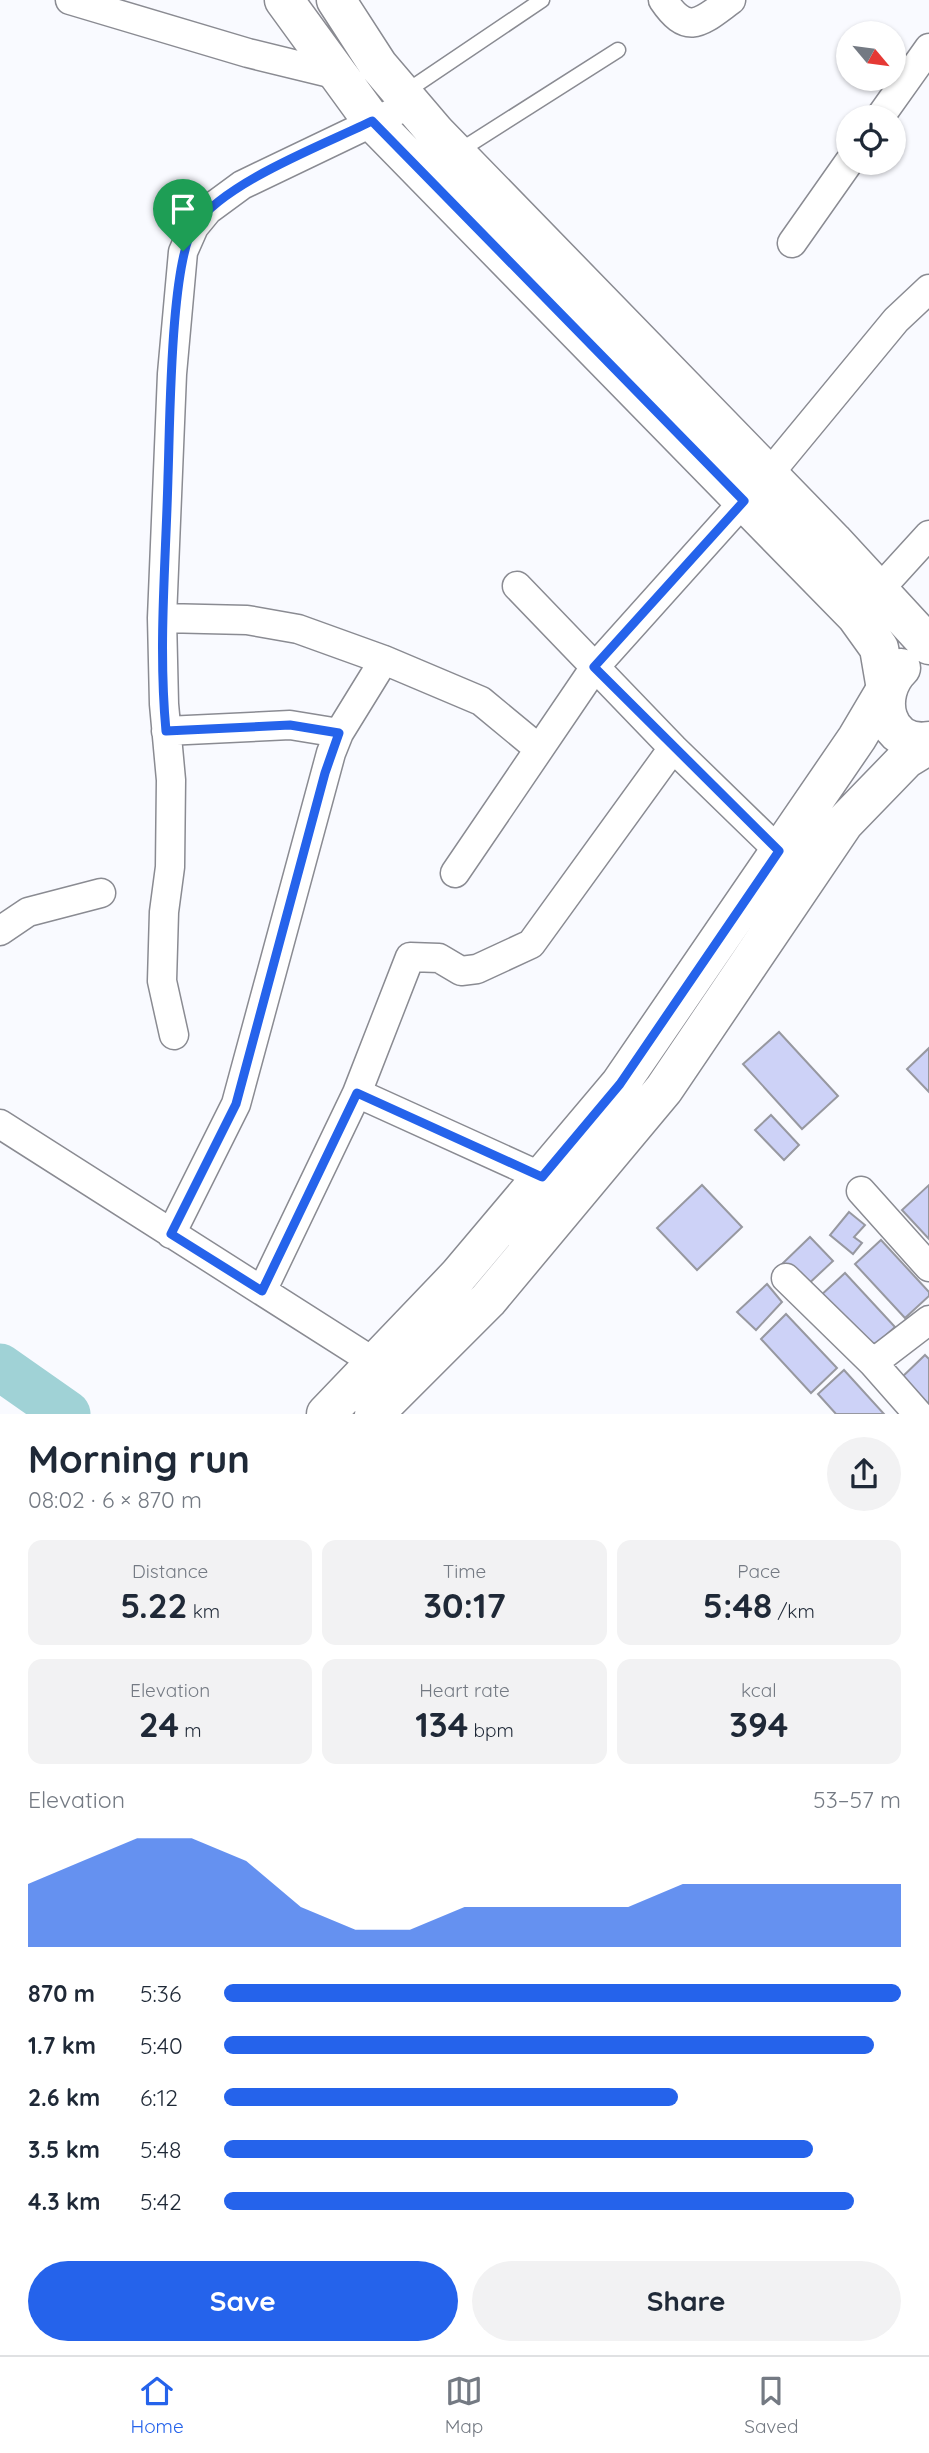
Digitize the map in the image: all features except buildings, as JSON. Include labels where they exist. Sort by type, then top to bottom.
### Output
[{"type":"main road","points":[[284,0],[344,78],[372,121],[756,488],[868,603],[929,645]]},
{"type":"main road","points":[[336,0],[399,89],[756,488]]},
{"type":"main road","points":[[868,603],[880,648],[886,689],[884,701],[891,724],[910,740],[929,743]]},
{"type":"main road","points":[[326,1413],[458,1276],[620,1084],[900,668],[912,662],[929,660]]},
{"type":"main road","points":[[374,1413],[488,1300],[664,1089],[844,823],[906,759],[929,743]]},
{"type":"street","points":[[663,0],[676,18],[687,23],[700,22],[731,0]]},
{"type":"street","points":[[87,3],[344,78],[399,89],[372,121],[242,185],[208,210],[194,227],[183,251],[172,374],[162,618],[166,731],[171,780],[170,867],[164,912],[162,981],[174,1035]]},
{"type":"street","points":[[889,105],[929,48]]},
{"type":"street","points":[[792,243],[840,175]]},
{"type":"street","points":[[455,873],[594,667],[756,488],[896,320],[929,289]]},
{"type":"street","points":[[868,603],[929,535]]},
{"type":"street","points":[[517,586],[673,748],[779,851]]},
{"type":"street","points":[[162,618],[274,624],[298,629],[384,660],[481,701],[539,749]]},
{"type":"street","points":[[171,1234],[236,1104],[328,763],[339,733],[384,660]]},
{"type":"street","points":[[166,731],[290,725],[339,733]]},
{"type":"street","points":[[262,1291],[357,1093],[410,957],[439,958],[461,971],[477,969],[531,944],[673,748]]},
{"type":"street","points":[[0,931],[28,912],[100,893]]},
{"type":"street","points":[[357,1093],[542,1177]]},
{"type":"street","points":[[0,1124],[406,1382]]},
{"type":"street","points":[[861,1191],[929,1268]]},
{"type":"street","points":[[786,1278],[873,1363],[918,1413]]},
{"type":"street","points":[[873,1363],[929,1320]]},
{"type":"lane","points":[[399,89],[542,0]]},
{"type":"lane","points":[[456,153],[618,50]]},
{"type":"waterway","points":[[0,1367],[67,1414]]},
{"type":"route","points":[[372,121],[744,501],[594,667],[779,851],[620,1084],[542,1177],[357,1093],[262,1291],[171,1234],[236,1104],[325,773],[339,733],[290,725],[166,731],[162,618],[172,374],[183,251],[194,227],[208,210],[242,185],[372,121]]}]
